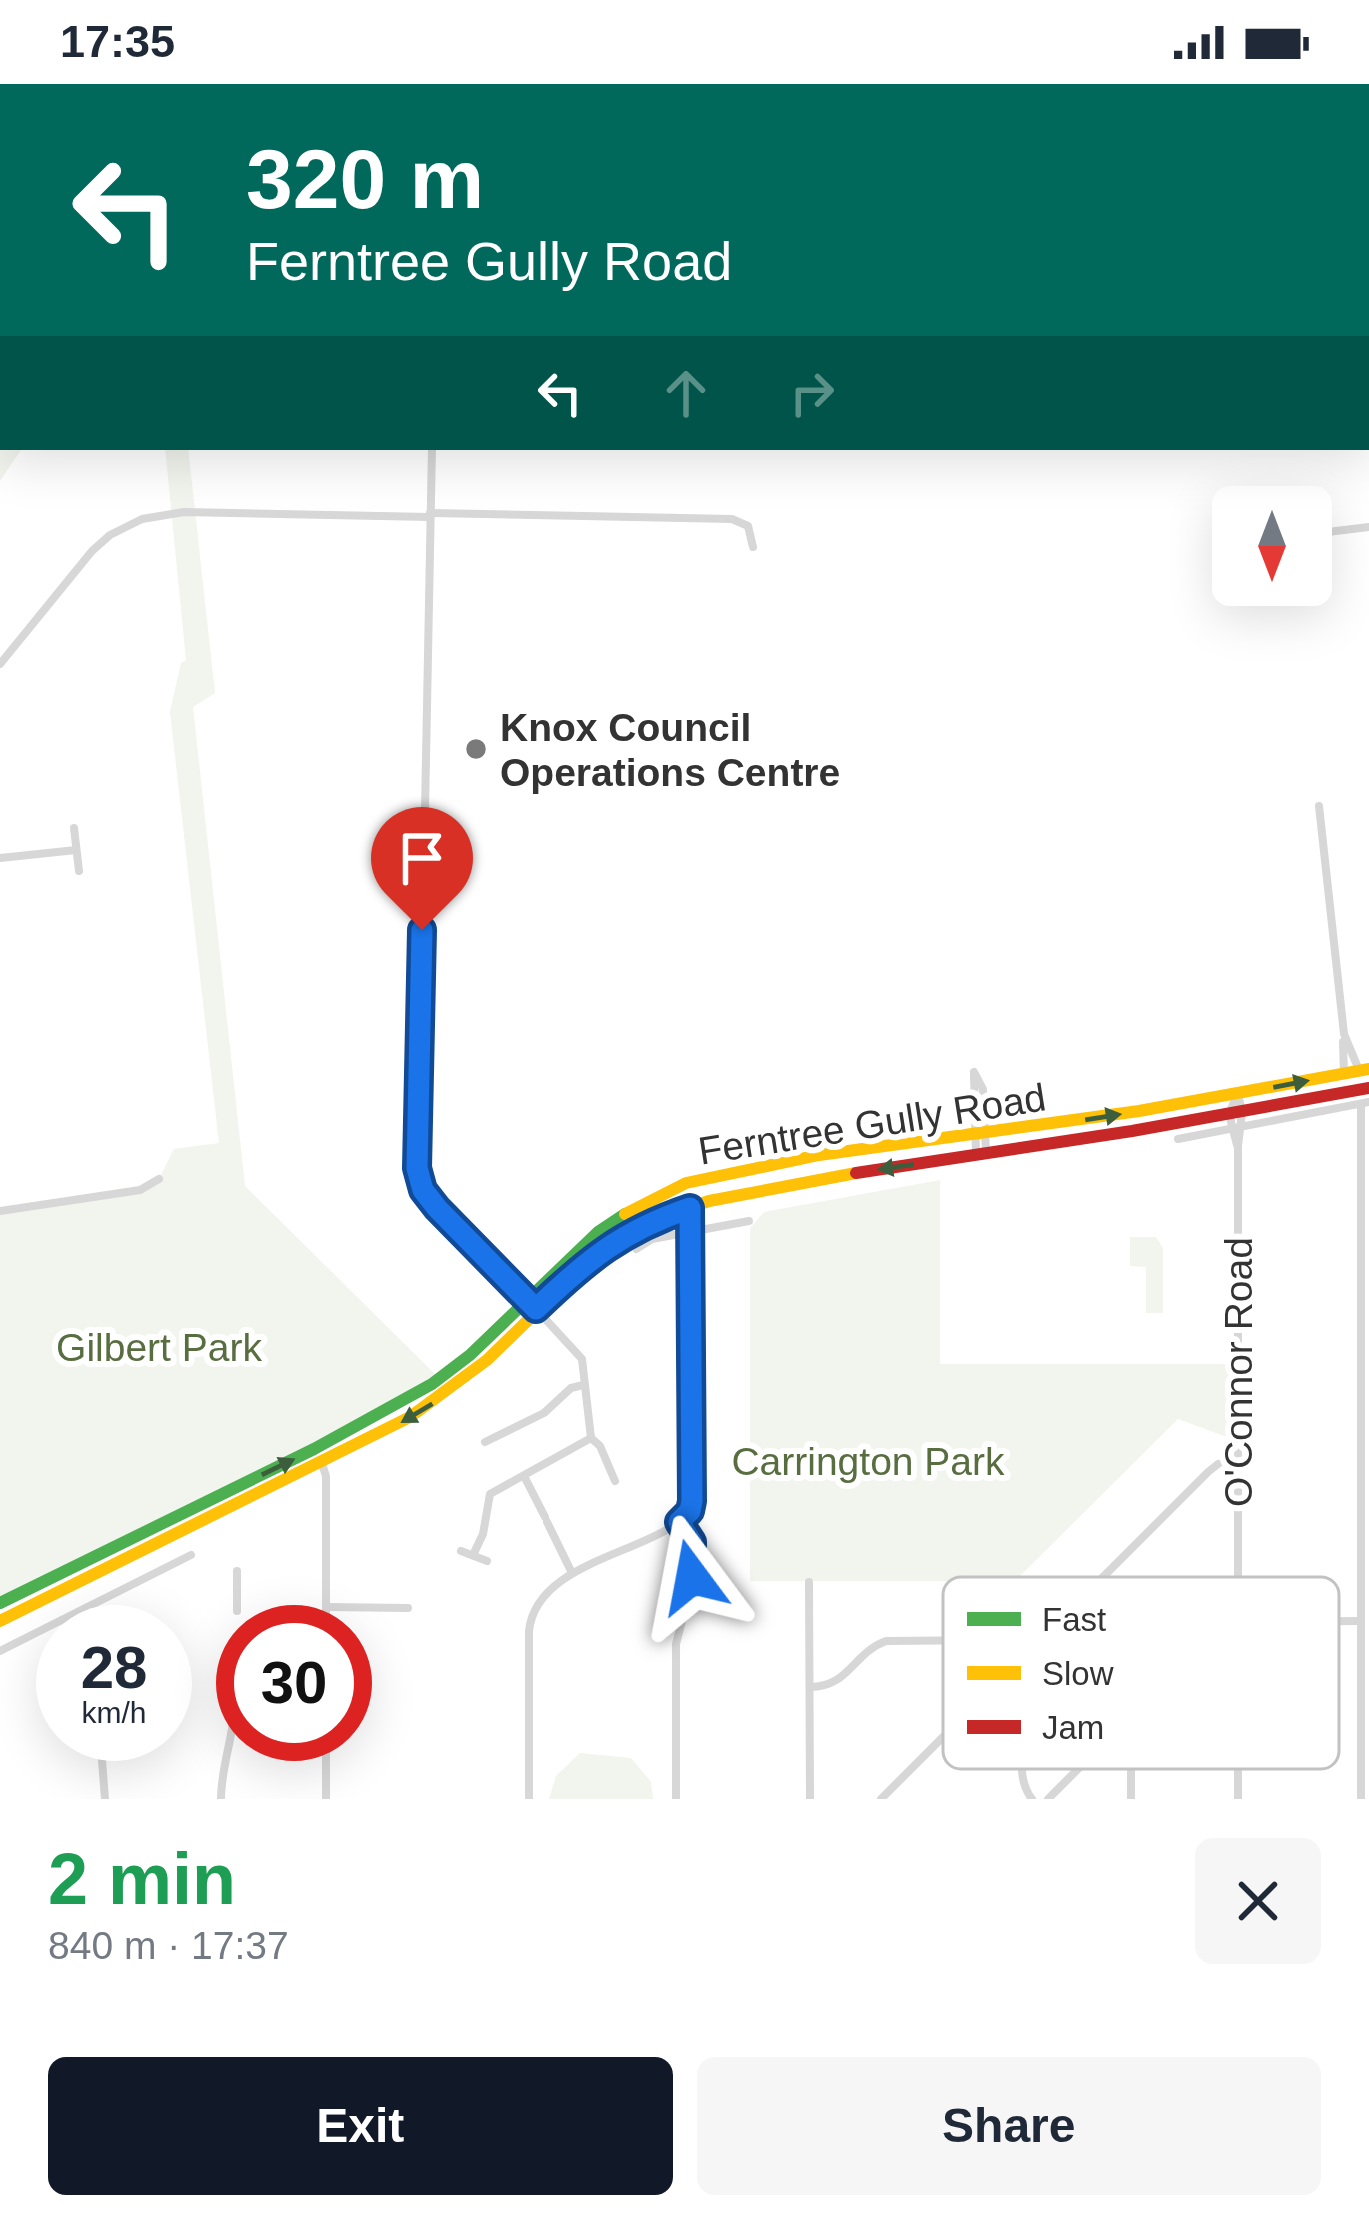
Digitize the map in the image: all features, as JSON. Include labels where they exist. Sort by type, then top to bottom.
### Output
[{"type":"main road","name":"Ferntree Gully Road","points":[[0,1621],[322,1464],[443,1396],[487,1360],[598,1232],[634,1208],[686,1184],[742,1168],[819,1155],[980,1135],[1364,1070]]},
{"type":"main road","points":[[1344,1074],[1369,1086]]},
{"type":"main road","name":"Ferntree Gully Road","points":[[0,1603],[314,1449],[442,1377],[614,1240],[690,1208],[791,1183],[1236,1120],[1369,1086]]},
{"type":"main road","points":[[686,1184],[690,1208]]},
{"type":"main road","points":[[176,1516],[183,1530]]},
{"type":"street","points":[[432,450],[418,1173],[429,1200],[578,1352],[591,1438],[600,1446],[615,1481]]},
{"type":"street","points":[[0,664],[92,551],[142,519],[177,512],[731,519],[748,526],[753,547]]},
{"type":"street","points":[[1332,531],[1369,526]]},
{"type":"street","points":[[1318,806],[1344,1034],[1344,1074]]},
{"type":"street","points":[[74,827],[79,871]]},
{"type":"street","points":[[0,858],[76,850]]},
{"type":"street","points":[[1344,1034],[1364,1070]]},
{"type":"street","points":[[980,1135],[983,1089],[974,1072],[981,1155]]},
{"type":"street","name":"O'Connor Road","points":[[1238,1094],[1238,1577]]},
{"type":"street","points":[[1361,1799],[1365,1778],[1361,1621],[1365,1103]]},
{"type":"street","name":"Ferntree Gully Road","points":[[1178,1138],[1236,1120],[1365,1103]]},
{"type":"street","points":[[0,1211],[140,1190],[159,1179]]},
{"type":"street","points":[[529,1799],[530,1621],[536,1608],[572,1574],[679,1522],[690,1511],[690,1208]]},
{"type":"street","points":[[636,1249],[652,1238],[749,1221]]},
{"type":"street","points":[[484,1442],[541,1415],[571,1388],[583,1385]]},
{"type":"street","points":[[473,1555],[483,1534],[490,1494],[591,1438]]},
{"type":"street","points":[[314,1449],[326,1479],[326,1605]]},
{"type":"street","points":[[1104,1577],[1214,1468],[1238,1464]]},
{"type":"street","points":[[524,1475],[572,1574]]},
{"type":"street","points":[[676,1799],[676,1644],[692,1586],[692,1542],[679,1522]]},
{"type":"street","points":[[460,1551],[487,1561]]},
{"type":"street","points":[[92,1605],[190,1555]]},
{"type":"street","points":[[237,1571],[237,1605]]},
{"type":"street","points":[[809,1582],[810,1799]]},
{"type":"street","points":[[372,1608],[408,1608]]},
{"type":"street","points":[[1339,1622],[1361,1621]]},
{"type":"street","points":[[0,1651],[36,1633]]},
{"type":"street","points":[[810,1687],[831,1686],[872,1647],[886,1640],[943,1640]]},
{"type":"street","points":[[881,1799],[943,1738]]},
{"type":"street","points":[[102,1761],[104,1799]]},
{"type":"street","points":[[221,1799],[224,1761]]},
{"type":"street","points":[[326,1761],[326,1799]]},
{"type":"street","points":[[1024,1769],[1032,1799]]},
{"type":"street","points":[[1048,1799],[1078,1769]]},
{"type":"green space","points":[[0,450],[21,450],[0,481]]},
{"type":"green space","name":"Gilbert Park","points":[[165,450],[188,450],[215,693],[193,707],[245,1186],[440,1379],[0,1603],[0,1211],[140,1190],[159,1179],[174,1149],[219,1143],[170,712],[181,663],[186,660]]},
{"type":"green space","name":"Carrington Park","points":[[940,1180],[940,1364],[1238,1364],[1238,1441],[1178,1419],[1019,1577],[750,1581],[750,1228],[764,1212]]},
{"type":"green space","points":[[1130,1237],[1156,1237],[1163,1248],[1163,1313],[1146,1313],[1146,1267],[1130,1266]]},
{"type":"green space","points":[[580,1753],[631,1758],[651,1782],[653,1799],[549,1799],[556,1776]]},
{"type":"traffic: fast","points":[[0,1603],[314,1449],[432,1384],[470,1355],[598,1232],[625,1214]]},
{"type":"traffic: slow","points":[[625,1214],[686,1183],[819,1155],[1139,1111],[1369,1069]]},
{"type":"traffic: slow","points":[[0,1621],[410,1417],[487,1360],[597,1253],[661,1217],[709,1201],[856,1173]]},
{"type":"traffic: jam","points":[[856,1173],[1132,1131],[1369,1088]]},
{"type":"place","name":"Knox Council Operations Centre","points":[[476,749]]},
{"type":"route","points":[[422,930],[417,1168],[429,1200],[536,1309],[614,1240],[690,1208],[692,1501],[679,1522],[692,1542],[692,1577]]}]
